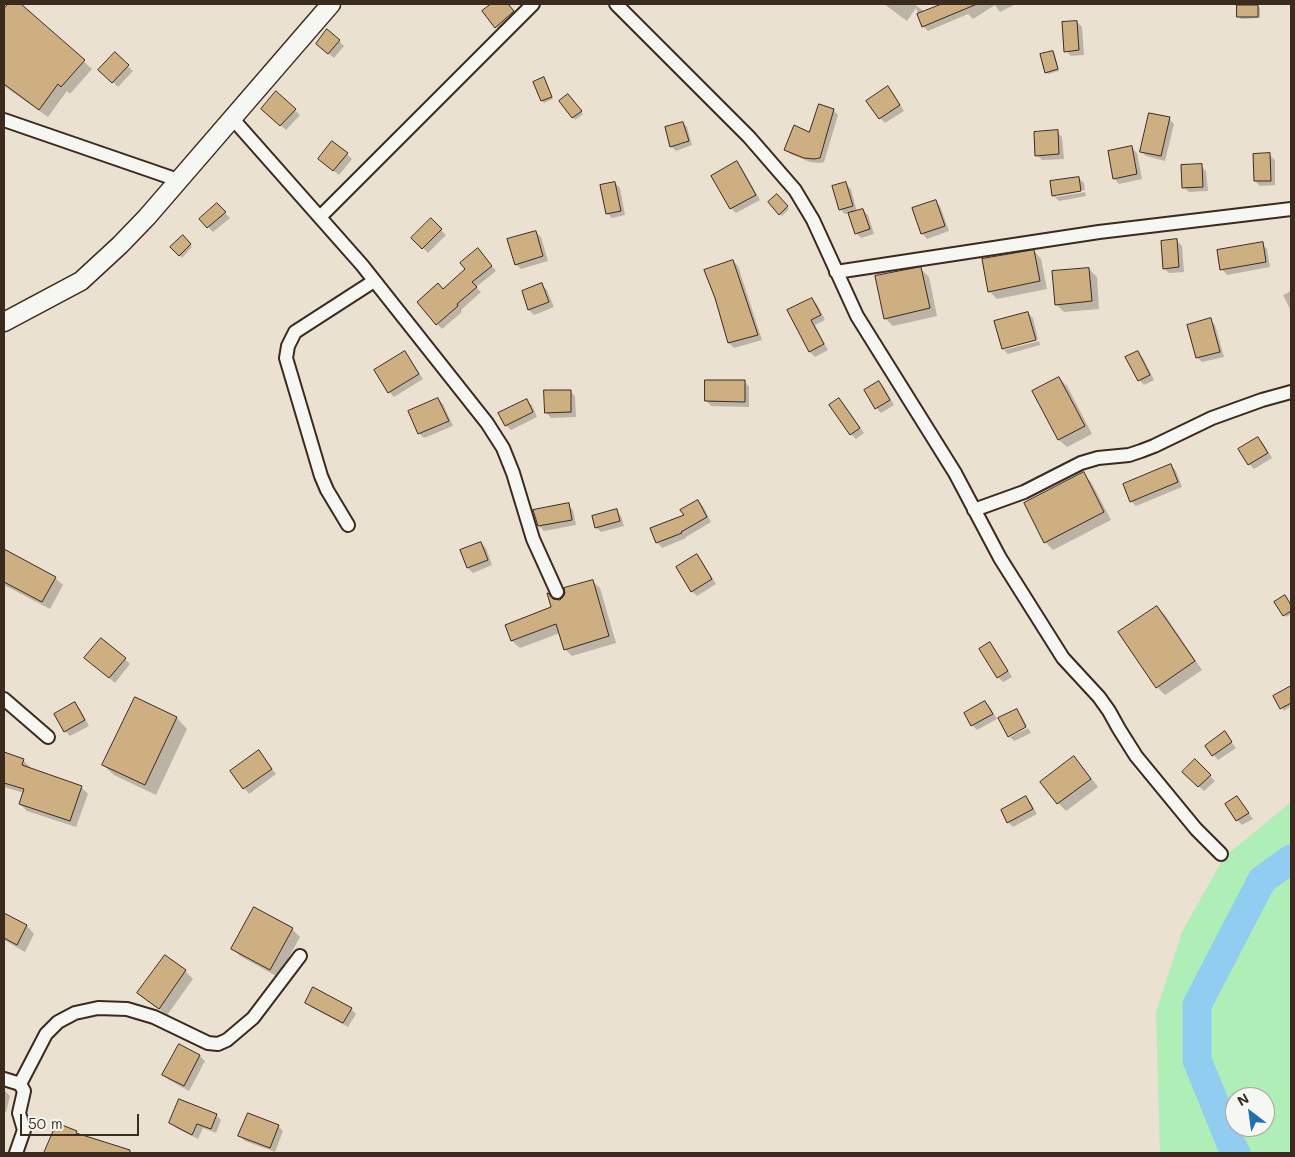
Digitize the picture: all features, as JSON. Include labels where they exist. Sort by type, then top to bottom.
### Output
[{"type":"main road","points":[[4,322],[81,281],[120,245],[147,217],[331,4]]},
{"type":"street","points":[[320,217],[533,4]]},
{"type":"street","points":[[616,4],[749,137],[795,190],[813,220],[857,316],[955,473],[1000,558],[1063,658],[1099,697],[1136,756],[1196,829],[1221,854]]},
{"type":"street","points":[[232,118],[374,280],[487,423],[503,448],[513,473],[533,539],[557,592]]},
{"type":"street","points":[[4,120],[178,180]]},
{"type":"street","points":[[836,272],[1099,232],[1291,209]]},
{"type":"street","points":[[348,525],[327,490],[321,476],[286,358],[288,346],[295,332],[374,280]]},
{"type":"street","points":[[974,510],[1024,492],[1082,463],[1098,458],[1141,451],[1212,418],[1291,392]]},
{"type":"street","points":[[4,699],[48,737]]},
{"type":"street","points":[[20,1084],[46,1034],[58,1022],[75,1014],[98,1008],[127,1009],[154,1017],[208,1043],[218,1044],[227,1040],[253,1018],[300,956]]},
{"type":"street","points":[[4,1079],[20,1084],[24,1091],[19,1112],[24,1130],[16,1153]]},
{"type":"green space","points":[[1291,802],[1291,1153],[1160,1153],[1156,1012],[1182,932],[1224,857]]},
{"type":"building","points":[[8,4],[21,4],[85,60],[61,87],[58,84],[39,110],[4,84],[4,9]]},
{"type":"building","points":[[491,4],[508,4],[514,11],[495,28],[482,11]]},
{"type":"building","points":[[942,4],[977,4],[922,27],[917,14]]},
{"type":"building","points":[[1237,5],[1258,5],[1258,17],[1237,17]]},
{"type":"building","points":[[1077,21],[1079,50],[1064,52],[1062,22]]},
{"type":"building","points":[[327,29],[340,40],[328,54],[316,44]]},
{"type":"building","points":[[1053,51],[1058,69],[1045,73],[1040,54]]},
{"type":"building","points":[[115,52],[129,65],[112,83],[98,70]]},
{"type":"building","points":[[544,77],[552,97],[541,101],[533,82]]},
{"type":"building","points":[[888,86],[900,105],[879,119],[866,101]]},
{"type":"building","points":[[276,91],[296,109],[280,126],[261,109]]},
{"type":"building","points":[[568,94],[582,111],[572,118],[559,101]]},
{"type":"building","points":[[819,104],[834,109],[820,158],[804,158],[784,150],[794,125],[809,132]]},
{"type":"building","points":[[1149,113],[1170,117],[1161,156],[1140,152]]},
{"type":"building","points":[[683,122],[689,141],[670,147],[665,127]]},
{"type":"building","points":[[1058,130],[1059,154],[1035,156],[1034,132]]},
{"type":"building","points":[[332,141],[348,153],[333,171],[318,159]]},
{"type":"building","points":[[1132,146],[1137,174],[1113,179],[1108,151]]},
{"type":"building","points":[[1270,153],[1271,181],[1254,181],[1253,154]]},
{"type":"building","points":[[737,161],[756,195],[730,209],[711,176]]},
{"type":"building","points":[[1202,164],[1203,187],[1182,188],[1181,165]]},
{"type":"building","points":[[1079,177],[1081,191],[1052,196],[1050,181]]},
{"type":"building","points":[[615,182],[621,211],[606,214],[600,185]]},
{"type":"building","points":[[846,182],[853,206],[839,210],[832,186]]},
{"type":"building","points":[[777,194],[788,206],[779,215],[768,202]]},
{"type":"building","points":[[936,200],[945,226],[921,234],[912,208]]},
{"type":"building","points":[[217,203],[226,212],[207,228],[199,219]]},
{"type":"building","points":[[863,209],[870,229],[855,234],[848,213]]},
{"type":"building","points":[[431,218],[442,229],[422,249],[411,238]]},
{"type":"building","points":[[536,231],[543,256],[515,265],[507,239]]},
{"type":"building","points":[[183,235],[191,244],[179,256],[170,247]]},
{"type":"building","points":[[1177,239],[1179,267],[1163,269],[1161,241]]},
{"type":"building","points":[[1263,242],[1266,262],[1220,270],[1217,250]]},
{"type":"building","points":[[478,248],[492,266],[472,282],[477,287],[436,325],[417,302],[438,283],[443,289],[465,269],[460,263]]},
{"type":"building","points":[[1034,250],[1040,281],[988,292],[982,259]]},
{"type":"building","points":[[733,260],[758,335],[728,343],[715,298],[704,270]]},
{"type":"building","points":[[921,267],[930,308],[884,319],[875,276]]},
{"type":"building","points":[[1089,268],[1092,301],[1055,305],[1052,271]]},
{"type":"building","points":[[542,283],[549,302],[528,310],[522,291]]},
{"type":"building","points":[[812,298],[821,315],[811,320],[824,344],[809,352],[787,310]]},
{"type":"building","points":[[1028,312],[1036,340],[1002,349],[994,321]]},
{"type":"building","points":[[1211,318],[1220,352],[1196,358],[1187,325]]},
{"type":"building","points":[[405,351],[419,374],[388,393],[374,370]]},
{"type":"building","points":[[1138,351],[1150,375],[1138,381],[1125,357]]},
{"type":"building","points":[[1059,377],[1085,426],[1058,440],[1032,391]]},
{"type":"building","points":[[705,380],[745,380],[745,402],[705,401]]},
{"type":"building","points":[[879,381],[890,400],[875,409],[864,390]]},
{"type":"building","points":[[544,390],[571,390],[571,412],[545,413]]},
{"type":"building","points":[[438,398],[449,421],[418,434],[408,411]]},
{"type":"building","points":[[839,398],[860,428],[850,435],[829,405]]},
{"type":"building","points":[[527,399],[533,412],[505,426],[498,413]]},
{"type":"building","points":[[1258,437],[1268,453],[1248,465],[1238,449]]},
{"type":"building","points":[[1171,464],[1178,482],[1130,502],[1123,484]]},
{"type":"building","points":[[1084,472],[1104,512],[1044,543],[1024,503]]},
{"type":"building","points":[[698,500],[707,517],[682,533],[656,543],[650,528],[684,515],[680,510]]},
{"type":"building","points":[[569,503],[572,520],[538,526],[533,510]]},
{"type":"building","points":[[617,509],[620,521],[595,528],[592,516]]},
{"type":"building","points":[[481,542],[488,560],[467,568],[460,550]]},
{"type":"building","points":[[4,549],[56,577],[42,602],[4,582]]},
{"type":"building","points":[[697,554],[712,579],[691,592],[676,567]]},
{"type":"building","points":[[593,580],[609,636],[564,650],[556,624],[511,641],[505,625],[551,607],[547,593],[553,599],[560,600],[565,593],[564,588]]},
{"type":"building","points":[[1285,595],[1291,605],[1291,611],[1283,616],[1274,602]]},
{"type":"building","points":[[1157,606],[1195,661],[1156,688],[1118,632]]},
{"type":"building","points":[[101,638],[126,658],[109,678],[84,658]]},
{"type":"building","points":[[990,642],[1008,671],[997,678],[979,649]]},
{"type":"building","points":[[1291,686],[1291,703],[1280,709],[1273,696]]},
{"type":"building","points":[[135,697],[177,717],[145,785],[102,765]]},
{"type":"building","points":[[985,701],[993,714],[971,726],[964,713]]},
{"type":"building","points":[[75,702],[85,720],[64,732],[54,714]]},
{"type":"building","points":[[1017,709],[1026,727],[1008,737],[998,718]]},
{"type":"building","points":[[1225,731],[1232,742],[1212,756],[1205,746]]},
{"type":"building","points":[[259,750],[272,769],[243,789],[230,771]]},
{"type":"building","points":[[4,752],[24,759],[22,765],[82,786],[70,821],[19,804],[24,789],[4,783]]},
{"type":"building","points":[[1074,756],[1091,779],[1057,804],[1040,782]]},
{"type":"building","points":[[1195,759],[1211,775],[1198,787],[1182,772]]},
{"type":"building","points":[[1026,796],[1033,809],[1007,823],[1001,810]]},
{"type":"building","points":[[1237,796],[1249,813],[1236,821],[1225,804]]},
{"type":"building","points":[[254,907],[293,928],[270,970],[231,949]]},
{"type":"building","points":[[4,913],[27,925],[17,945],[4,938]]},
{"type":"building","points":[[165,955],[186,970],[159,1009],[137,993]]},
{"type":"building","points":[[313,987],[352,1008],[343,1023],[305,1003]]},
{"type":"building","points":[[179,1044],[200,1055],[184,1086],[162,1075]]},
{"type":"building","points":[[179,1099],[217,1114],[211,1129],[197,1124],[192,1135],[169,1123]]},
{"type":"building","points":[[248,1113],[279,1125],[270,1148],[238,1136]]},
{"type":"building","points":[[57,1123],[77,1131],[76,1133],[130,1150],[130,1153],[44,1153]]},
{"type":"waterway","points":[[1236,1153],[1197,1060],[1197,1005],[1262,880],[1291,859]]}]
